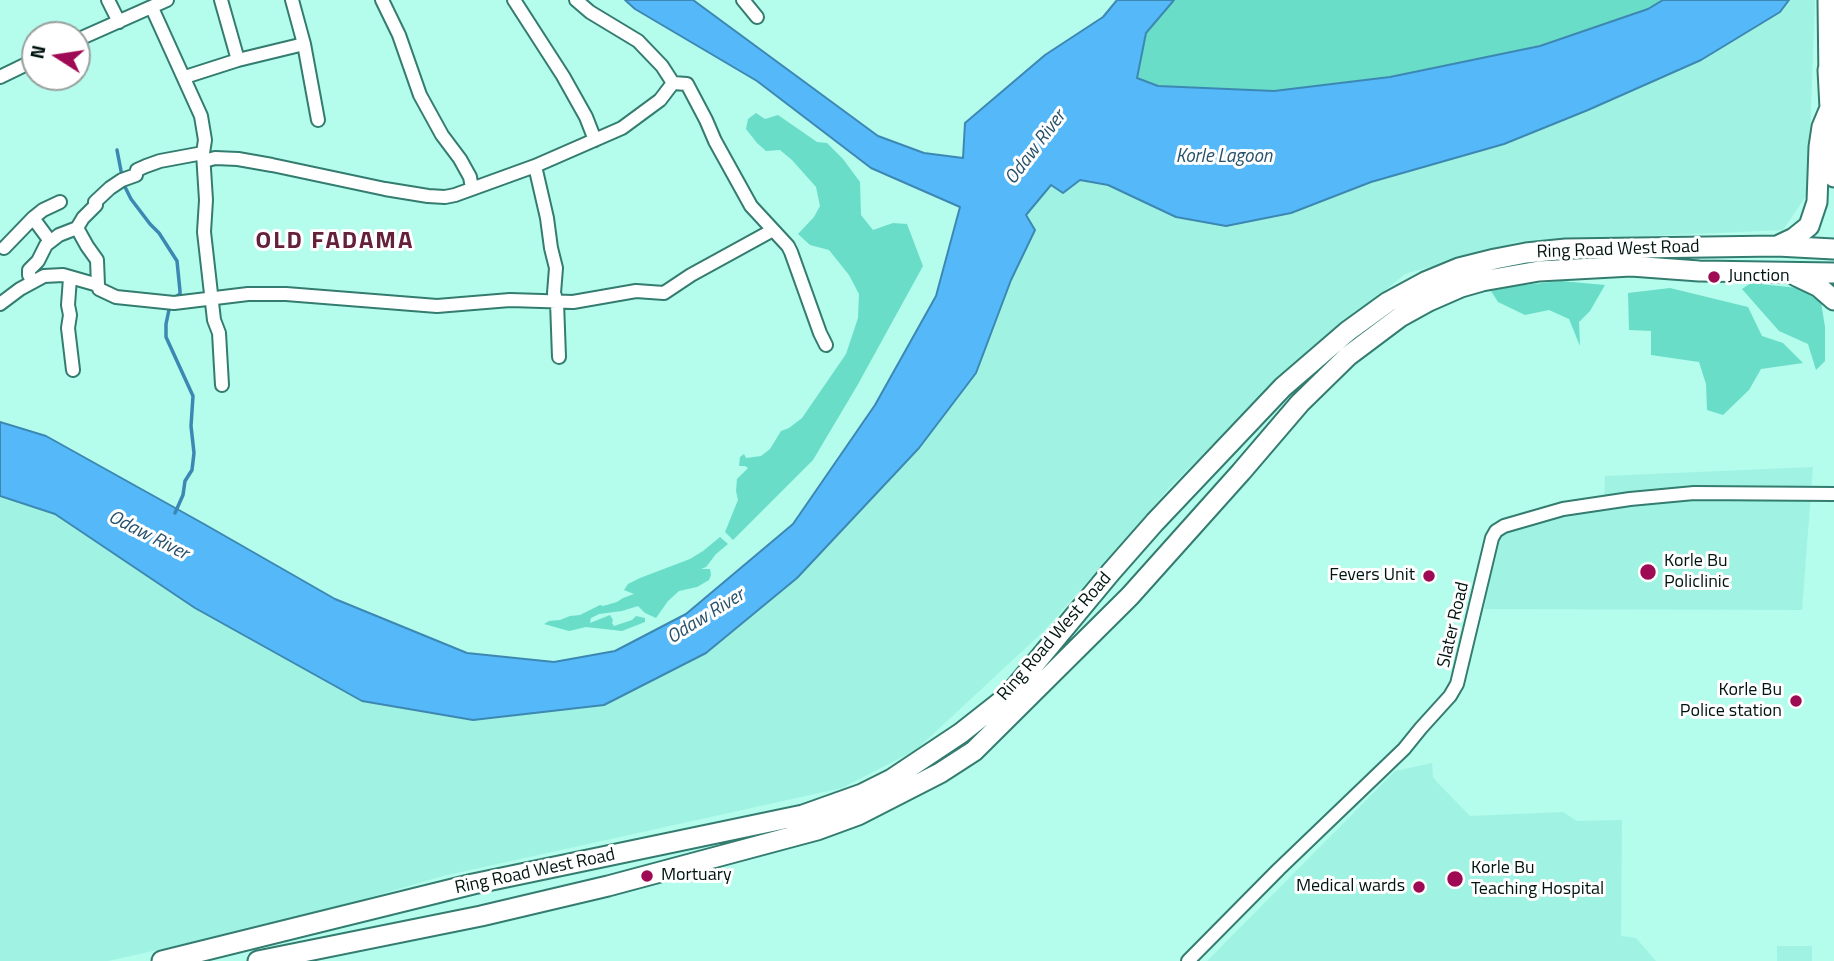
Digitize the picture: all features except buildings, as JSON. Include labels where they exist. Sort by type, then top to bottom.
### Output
[{"type":"main road","points":[[1777,246],[1809,226],[1816,202],[1819,147],[1822,127],[1830,108],[1828,0]]},
{"type":"main road","points":[[1828,70],[1834,177]]},
{"type":"main road","name":"Ring Road West Road","points":[[162,961],[473,884],[803,815],[862,794],[915,764],[969,728],[1008,696],[1155,522],[1283,387],[1348,331],[1388,302],[1424,282],[1458,268],[1495,259],[1557,250],[1777,246],[1834,249]]},
{"type":"main road","points":[[1631,266],[1796,265],[1834,260]]},
{"type":"main road","name":"Ring Road West Road","points":[[258,961],[481,916],[608,886],[817,830],[858,815],[940,773],[974,751],[1082,645],[1166,556],[1300,403],[1348,356],[1401,317],[1461,287],[1539,271],[1631,266],[1699,271],[1834,273]]},
{"type":"main road","points":[[1788,273],[1819,287],[1834,300]]},
{"type":"main road","points":[[473,884],[474,900],[481,916]]},
{"type":"street","points":[[108,0],[119,22]]},
{"type":"street","points":[[91,34],[167,0]]},
{"type":"street","points":[[220,0],[238,60]]},
{"type":"street","points":[[292,0],[304,44],[318,120]]},
{"type":"street","points":[[382,0],[399,35],[420,95],[442,135],[460,159],[470,177],[472,188]]},
{"type":"street","points":[[514,0],[563,76],[586,117],[595,140]]},
{"type":"street","points":[[576,0],[590,12],[638,41],[662,66],[673,83]]},
{"type":"street","points":[[743,0],[757,17]]},
{"type":"street","points":[[152,8],[201,116],[205,140],[204,232],[214,320],[219,334],[222,385]]},
{"type":"street","points":[[185,77],[238,60],[304,44]]},
{"type":"street","points":[[0,77],[21,67]]},
{"type":"street","points":[[33,282],[29,270],[50,241],[77,228],[96,205],[95,202],[122,180],[136,175],[137,170],[160,161],[203,157],[238,159],[428,196],[455,195],[535,166],[622,128],[660,100],[673,83]]},
{"type":"street","points":[[673,83],[687,84],[751,206],[762,218],[769,232],[791,252],[826,345]]},
{"type":"street","points":[[535,166],[556,268],[554,293],[557,302],[559,358]]},
{"type":"street","points":[[4,248],[33,218],[60,202]]},
{"type":"street","points":[[33,218],[50,241]]},
{"type":"street","points":[[77,228],[97,260],[99,289],[116,297],[174,303],[248,294],[286,294],[436,306],[510,300],[573,302],[636,291],[664,293],[769,232]]},
{"type":"street","points":[[0,304],[44,276],[63,275],[98,285]]},
{"type":"street","points":[[70,278],[68,328],[73,370]]},
{"type":"street","name":"Slater Road","points":[[1188,961],[1279,869],[1404,750],[1450,696],[1458,684],[1492,538],[1496,531],[1504,526],[1563,509],[1630,499],[1693,493],[1834,494]]},
{"type":"shaded area","points":[[1789,0],[1815,0],[1808,193],[1783,230],[1517,242],[1405,274],[1295,363],[1171,486],[1044,631],[916,750],[842,788],[443,876],[289,921],[108,961],[0,961],[0,496],[55,514],[195,608],[362,701],[706,653],[797,578],[919,448],[1011,280],[1035,230],[1026,216],[1051,184],[1080,180],[1108,186],[1176,217],[1226,226],[1291,213],[1371,182],[1504,144],[1588,110],[1701,60],[1780,12]]},
{"type":"shaded area","name":"Korle Bu Policlinic","points":[[1813,467],[1802,610],[1484,609],[1497,535],[1558,508],[1604,504],[1605,476]]},
{"type":"shaded area","name":"Korle Bu Teaching Hospital","points":[[1432,763],[1433,777],[1470,816],[1563,812],[1577,821],[1622,820],[1621,936],[1636,938],[1656,961],[1207,961],[1395,771]]},
{"type":"shaded area","points":[[1777,946],[1812,946],[1812,961],[1777,961]]},
{"type":"green space","points":[[1174,0],[1663,0],[1648,9],[1540,46],[1390,77],[1274,91],[1158,86],[1136,78],[1146,33]]},
{"type":"green space","points":[[756,113],[765,119],[778,115],[817,142],[827,143],[860,182],[861,215],[873,230],[893,223],[907,224],[923,266],[813,460],[733,540],[725,532],[738,500],[737,479],[748,468],[739,466],[740,457],[744,454],[746,458],[761,456],[770,449],[781,431],[802,418],[846,354],[858,318],[859,294],[849,275],[829,250],[810,245],[798,234],[820,206],[816,187],[780,150],[766,151],[757,143],[746,129],[748,119]]},
{"type":"green space","points":[[1561,281],[1605,285],[1590,311],[1579,322],[1580,346],[1569,319],[1549,310],[1525,315],[1498,302],[1491,291],[1514,286]]},
{"type":"green space","points":[[1751,283],[1798,288],[1821,302],[1825,327],[1825,361],[1816,370],[1808,344],[1779,331],[1742,289]]},
{"type":"green space","points":[[1670,288],[1748,307],[1762,336],[1783,343],[1803,363],[1761,369],[1749,390],[1723,415],[1707,410],[1706,384],[1699,362],[1651,355],[1651,331],[1629,330],[1628,293]]},
{"type":"green space","points":[[720,537],[728,544],[701,569],[710,569],[709,580],[697,587],[679,591],[656,618],[638,606],[591,618],[590,623],[610,615],[614,626],[636,616],[645,618],[645,622],[622,631],[586,627],[569,631],[544,624],[580,615],[634,594],[624,590],[628,584],[690,559]]},
{"type":"water","points":[[625,0],[693,0],[878,136],[924,153],[963,158],[965,123],[1045,55],[1103,17],[1117,0],[1174,0],[1146,33],[1137,78],[1158,86],[1274,91],[1390,77],[1540,46],[1648,9],[1663,0],[1789,0],[1780,12],[1701,60],[1588,110],[1504,144],[1371,182],[1291,213],[1226,226],[1176,217],[1108,185],[1080,180],[1063,193],[1051,185],[1026,215],[1035,230],[1011,280],[976,373],[919,448],[797,578],[706,653],[604,705],[473,720],[362,701],[195,608],[55,514],[0,496],[0,422],[46,436],[335,599],[467,653],[554,662],[615,651],[686,614],[793,524],[875,405],[936,296],[960,207],[871,168],[757,81],[635,9]]},
{"type":"waterway","points":[[117,150],[122,176]]},
{"type":"waterway","points":[[123,183],[131,199],[159,233],[177,261],[180,294],[174,298]]},
{"type":"waterway","points":[[170,305],[166,337],[193,396],[192,470],[185,481],[183,495],[175,513]]},
{"type":"place","name":"Junction","points":[[1714,277]]},
{"type":"place","name":"Korle Bu Policlinic","points":[[1648,572]]},
{"type":"place","name":"Fevers Unit","points":[[1429,576]]},
{"type":"place","name":"Korle Bu Police station","points":[[1796,701]]},
{"type":"place","name":"Mortuary","points":[[647,876]]},
{"type":"place","name":"Korle Bu Teaching Hospital","points":[[1455,879]]},
{"type":"place","name":"Medical wards","points":[[1419,887]]},
{"type":"district","name":"OLD FADAMA","points":[[335,242]]},
{"type":"water label","name":"Odaw River","points":[[1036,148]]},
{"type":"water label","name":"Korle Lagoon","points":[[1224,157]]},
{"type":"water label","name":"Odaw River","points":[[148,536]]},
{"type":"water label","name":"Odaw River","points":[[706,617]]}]
